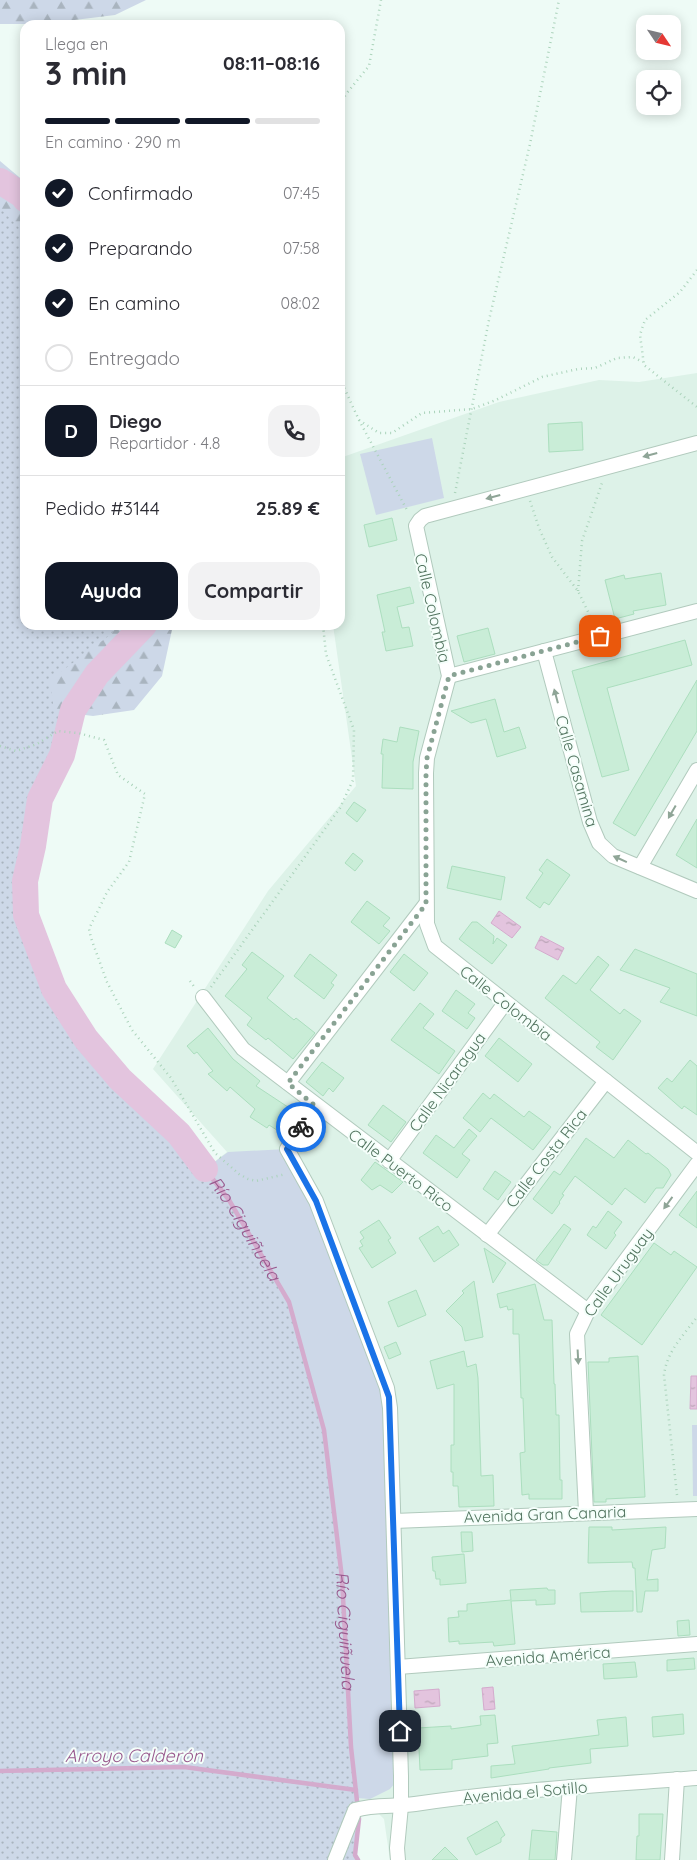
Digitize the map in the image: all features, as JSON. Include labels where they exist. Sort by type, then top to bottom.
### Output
[{"type":"street","points":[[416,526],[425,516],[452,508],[697,443]]},
{"type":"street","name":"Calle Colombia","points":[[416,526],[449,676],[427,758],[426,773],[427,924],[435,946],[697,1153]]},
{"type":"street","points":[[449,676],[697,611]]},
{"type":"street","name":"Calle Casamina","points":[[544,651],[590,822],[599,843],[613,856],[697,891]]},
{"type":"street","points":[[640,867],[697,770]]},
{"type":"street","points":[[288,1083],[426,904]]},
{"type":"street","name":"Calle Puerto Rico","points":[[203,998],[238,1044],[314,1105],[588,1311]]},
{"type":"street","name":"Calle Nicaragua","points":[[389,1161],[505,1002]]},
{"type":"street","name":"Calle Costa Rica","points":[[487,1235],[606,1081]]},
{"type":"street","points":[[314,1105],[287,1149],[316,1201],[387,1388],[390,1408],[401,1806],[397,1848],[398,1860]]},
{"type":"street","name":"Calle Uruguay","points":[[586,1512],[577,1334],[588,1311],[697,1164]]},
{"type":"street","name":"Avenida Gran Canaria","points":[[394,1521],[697,1509]]},
{"type":"street","name":"Avenida América","points":[[398,1667],[697,1644]]},
{"type":"street","name":"Avenida el Sotillo","points":[[335,1860],[361,1808],[401,1806],[463,1797],[570,1787],[697,1778]]},
{"type":"street","points":[[672,1860],[677,1779]]},
{"type":"street","points":[[564,1860],[570,1787]]},
{"type":"path","points":[[345,96],[369,66],[381,0]]},
{"type":"path","points":[[452,508],[489,320],[530,144],[559,0]]},
{"type":"path","points":[[643,362],[640,335],[646,320],[680,292],[697,270]]},
{"type":"path","points":[[360,420],[379,432],[392,433],[422,413],[472,409],[496,400],[542,377],[578,369],[595,368],[617,358],[633,357],[643,362],[697,407]]},
{"type":"path","points":[[345,389],[416,526]]},
{"type":"path","points":[[578,591],[582,541],[607,467]]},
{"type":"path","points":[[526,488],[539,528],[552,557],[578,591],[600,636]]},
{"type":"path","points":[[190,981],[203,998],[340,808],[353,780],[354,730],[326,654],[323,630]]},
{"type":"path","points":[[0,746],[16,751],[37,744],[58,731],[78,733],[104,740],[118,775],[145,794],[129,862],[107,892],[89,928],[104,973],[132,1030],[171,1078],[215,1153],[239,1174],[256,1180],[300,1171]]},
{"type":"path","points":[[678,1509],[664,1375],[666,1361],[671,1351],[697,1317]]},
{"type":"shaded area","points":[[697,373],[697,1860],[390,1860],[384,1819],[378,1813],[355,1810],[342,1578],[229,1200],[205,1169],[227,1152],[153,1069],[268,891],[356,786],[334,630],[345,630],[345,456],[499,402],[599,380],[639,382]]},
{"type":"green space","points":[[0,0],[146,0],[115,15],[74,20],[20,20],[20,24],[0,24]]},
{"type":"green space","points":[[0,161],[20,178],[20,229],[0,208]]},
{"type":"green space","points":[[0,182],[20,196],[20,630],[140,630],[73,710],[62,755],[40,799],[33,846],[25,881],[26,915],[54,989],[86,1039],[120,1079],[179,1134],[229,1200],[289,1302],[324,1430],[342,1578],[351,1747],[359,1819],[355,1855],[358,1860],[0,1860]]},
{"type":"green space","points":[[432,438],[444,498],[376,515],[360,454]]},
{"type":"green space","points":[[114,630],[172,630],[162,676],[134,710],[93,716],[54,711],[50,680]]},
{"type":"green space","points":[[287,1149],[387,1388],[401,1776],[390,1789],[370,1799],[357,1798],[351,1747],[342,1578],[324,1430],[289,1302],[229,1200],[205,1169],[228,1152]]},
{"type":"green space","points":[[692,1425],[697,1425],[697,1496],[693,1496]]},
{"type":"water","points":[[499,911],[521,927],[512,938],[491,923]]},
{"type":"water","points":[[541,936],[564,948],[558,960],[535,948]]},
{"type":"water","points":[[691,1376],[697,1376],[697,1409],[690,1409]]},
{"type":"water","points":[[493,1687],[495,1709],[484,1710],[482,1688]]},
{"type":"water","points":[[439,1689],[440,1706],[415,1708],[414,1691]]},
{"type":"building","points":[[582,422],[583,450],[549,452],[548,424]]},
{"type":"building","points":[[392,518],[397,540],[369,547],[364,525]]},
{"type":"building","points":[[661,573],[666,605],[633,611],[634,614],[615,619],[605,580],[624,575],[625,579]]},
{"type":"building","points":[[410,587],[414,603],[397,607],[402,628],[409,627],[413,646],[386,651],[382,632],[385,632],[377,595]]},
{"type":"building","points":[[488,628],[495,654],[464,662],[457,636]]},
{"type":"building","points":[[685,640],[692,665],[607,688],[629,770],[602,777],[572,671]]},
{"type":"building","points":[[697,680],[697,731],[635,836],[613,823]]},
{"type":"building","points":[[495,699],[504,732],[519,727],[526,748],[497,757],[486,719],[471,723],[451,711]]},
{"type":"building","points":[[400,727],[419,731],[413,762],[413,789],[382,788],[383,754],[381,754],[383,739],[397,742]]},
{"type":"building","points":[[354,802],[366,810],[357,822],[346,813]]},
{"type":"building","points":[[697,819],[697,868],[676,855]]},
{"type":"building","points":[[353,853],[363,861],[355,871],[345,863]]},
{"type":"building","points":[[547,859],[570,875],[549,905],[544,902],[540,908],[526,898],[543,873],[539,870]]},
{"type":"building","points":[[452,866],[505,877],[501,900],[447,888]]},
{"type":"building","points":[[367,901],[390,918],[383,926],[390,931],[379,944],[351,922]]},
{"type":"building","points":[[472,922],[477,922],[494,936],[493,944],[497,938],[507,945],[492,964],[459,939]]},
{"type":"building","points":[[172,930],[182,936],[175,948],[165,943]]},
{"type":"building","points":[[635,949],[697,974],[697,1016],[660,1002],[670,988],[620,970]]},
{"type":"building","points":[[252,952],[284,976],[267,998],[294,1020],[296,1018],[315,1033],[293,1059],[268,1038],[266,1040],[247,1025],[252,1018],[225,996],[247,969],[242,965]]},
{"type":"building","points":[[310,954],[337,975],[331,983],[334,985],[324,999],[294,976]]},
{"type":"building","points":[[404,954],[428,973],[414,991],[390,972]]},
{"type":"building","points":[[598,956],[609,965],[590,990],[620,1014],[624,1009],[641,1021],[613,1060],[596,1047],[600,1042],[545,998],[563,975],[576,984]]},
{"type":"building","points":[[456,990],[475,1004],[468,1013],[475,1018],[467,1029],[442,1011]]},
{"type":"building","points":[[420,1003],[434,1014],[423,1028],[455,1051],[439,1074],[391,1040]]},
{"type":"building","points":[[208,1028],[233,1059],[260,1081],[256,1086],[294,1111],[280,1132],[269,1125],[267,1128],[250,1117],[255,1109],[230,1087],[227,1091],[208,1074],[213,1071],[197,1052],[194,1054],[187,1046]]},
{"type":"building","points":[[499,1038],[532,1064],[518,1082],[485,1056]]},
{"type":"building","points":[[690,1060],[697,1066],[697,1115],[684,1106],[682,1109],[658,1088],[667,1078],[672,1082]]},
{"type":"building","points":[[322,1062],[344,1078],[333,1092],[329,1088],[323,1096],[306,1082]]},
{"type":"building","points":[[483,1093],[490,1099],[494,1094],[524,1117],[529,1111],[551,1127],[533,1150],[491,1118],[480,1132],[463,1118]]},
{"type":"building","points":[[383,1105],[406,1122],[391,1142],[368,1125]]},
{"type":"building","points":[[469,1129],[477,1136],[462,1154],[470,1160],[457,1178],[423,1153],[436,1135],[454,1148]]},
{"type":"building","points":[[586,1138],[614,1158],[628,1140],[668,1169],[671,1175],[663,1188],[656,1188],[645,1203],[625,1188],[612,1205],[575,1176],[562,1194],[564,1195],[560,1203],[552,1214],[533,1199],[554,1171],[560,1175]]},
{"type":"building","points":[[375,1162],[403,1182],[392,1193],[380,1185],[372,1190],[361,1180]]},
{"type":"building","points":[[495,1171],[511,1182],[498,1200],[483,1189]]},
{"type":"building","points":[[697,1191],[697,1228],[679,1215]]},
{"type":"building","points":[[608,1211],[622,1222],[606,1249],[587,1235],[593,1226],[596,1228]]},
{"type":"building","points":[[379,1220],[391,1238],[388,1240],[396,1253],[372,1268],[359,1248],[363,1246],[360,1241],[364,1238],[360,1232]]},
{"type":"building","points":[[564,1224],[571,1229],[548,1265],[543,1265],[536,1260]]},
{"type":"building","points":[[438,1226],[443,1234],[449,1230],[459,1245],[434,1262],[419,1238]]},
{"type":"building","points":[[654,1243],[671,1255],[674,1251],[697,1267],[642,1345],[601,1315]]},
{"type":"building","points":[[484,1248],[506,1263],[493,1283]]},
{"type":"building","points":[[474,1281],[483,1337],[465,1341],[462,1327],[446,1311],[464,1293],[462,1291]]},
{"type":"building","points":[[535,1284],[544,1320],[552,1320],[556,1415],[559,1415],[562,1499],[529,1499],[529,1494],[522,1495],[520,1453],[525,1452],[519,1334],[513,1334],[513,1309],[508,1310],[507,1306],[500,1308],[497,1294]]},
{"type":"building","points":[[416,1290],[426,1315],[398,1327],[388,1302]]},
{"type":"building","points":[[396,1342],[401,1354],[389,1359],[384,1347]]},
{"type":"building","points":[[464,1351],[467,1367],[476,1364],[481,1476],[493,1475],[494,1506],[459,1507],[458,1486],[453,1486],[451,1445],[454,1445],[454,1384],[437,1389],[430,1361]]},
{"type":"building","points":[[638,1356],[645,1497],[606,1499],[606,1502],[594,1502],[588,1362],[609,1362],[609,1358]]},
{"type":"building","points":[[589,1527],[612,1527],[612,1530],[666,1527],[665,1548],[652,1550],[647,1580],[658,1579],[658,1591],[645,1591],[642,1612],[637,1612],[635,1568],[633,1568],[632,1562],[588,1563]]},
{"type":"building","points":[[461,1532],[472,1532],[473,1551],[462,1552]]},
{"type":"building","points":[[464,1554],[466,1583],[440,1585],[440,1579],[436,1579],[435,1571],[433,1571],[432,1557]]},
{"type":"building","points":[[547,1588],[548,1590],[555,1590],[555,1604],[536,1605],[536,1600],[511,1601],[515,1644],[494,1646],[493,1642],[459,1644],[459,1641],[449,1642],[448,1618],[459,1617],[458,1611],[467,1611],[467,1604],[511,1600],[510,1590]]},
{"type":"building","points":[[633,1591],[633,1611],[581,1612],[580,1593]]},
{"type":"building","points":[[689,1620],[690,1635],[678,1636],[677,1621]]},
{"type":"building","points":[[694,1658],[695,1669],[667,1671],[667,1660]]},
{"type":"building","points":[[635,1662],[637,1677],[604,1679],[603,1664]]},
{"type":"building","points":[[683,1714],[684,1734],[653,1737],[652,1717]]},
{"type":"building","points":[[495,1715],[498,1743],[487,1744],[488,1756],[452,1760],[452,1769],[420,1770],[418,1728],[451,1726],[451,1729],[481,1725],[480,1716]]},
{"type":"building","points":[[626,1717],[628,1746],[590,1749],[591,1763],[491,1778],[491,1766],[515,1764],[512,1746],[599,1735],[597,1720]]},
{"type":"building","points":[[639,1814],[663,1814],[660,1860],[636,1860]]},
{"type":"building","points":[[497,1821],[505,1835],[501,1838],[501,1842],[476,1855],[467,1838]]},
{"type":"building","points":[[532,1830],[557,1832],[555,1860],[529,1860]]},
{"type":"building","points":[[445,1847],[458,1860],[432,1860]]},
{"type":"waterway","name":"Río Ciguiñuela","points":[[0,181],[20,194]]},
{"type":"waterway","name":"Río Ciguiñuela","points":[[139,630],[97,674],[73,710],[62,755],[40,799],[33,846],[25,881],[26,915],[54,989],[86,1039],[120,1079],[179,1134],[205,1169]]},
{"type":"waterway","name":"Río Ciguiñuela","points":[[205,1169],[229,1200],[289,1302],[324,1430],[342,1578],[351,1747],[359,1819],[355,1855],[358,1860]]},
{"type":"waterway","name":"Arroyo Calderón","points":[[0,1771],[184,1767],[356,1790]]},
{"type":"way so far","points":[[301,1127],[314,1105],[288,1083],[426,904],[427,758],[449,676],[600,636]]},
{"type":"route","points":[[301,1127],[287,1149],[316,1201],[389,1397],[400,1731]]}]
